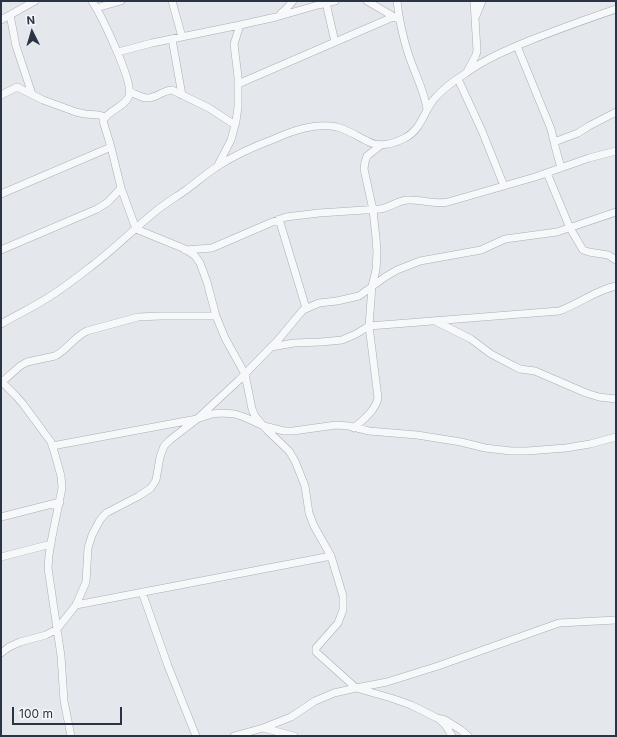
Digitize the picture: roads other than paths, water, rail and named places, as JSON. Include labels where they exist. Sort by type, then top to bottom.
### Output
[{"type":"street","points":[[1,20],[35,1]]},
{"type":"street","points":[[121,1],[94,4],[118,52],[129,84],[130,92],[126,101],[105,117],[103,121],[121,188],[136,229],[185,250],[195,256],[200,263],[207,282],[216,316],[244,374],[252,409],[257,419],[289,451],[296,461],[305,486],[309,513],[314,526],[331,556],[343,596],[343,610],[338,623],[316,648],[316,650],[356,688],[390,698],[446,720],[468,736]]},
{"type":"street","points":[[172,1],[182,37]]},
{"type":"street","points":[[276,17],[293,1]]},
{"type":"street","points":[[118,52],[152,43],[276,17],[335,1]]},
{"type":"street","points":[[367,1],[396,19]]},
{"type":"street","points":[[397,1],[396,19],[423,90],[427,109]]},
{"type":"street","points":[[467,72],[477,51],[474,1]]},
{"type":"street","points":[[476,18],[482,1]]},
{"type":"street","points":[[326,3],[335,42]]},
{"type":"street","points":[[1,324],[53,295],[136,229],[157,210],[217,167],[239,154],[293,131],[317,126],[338,127],[349,131],[367,142],[381,145],[396,142],[406,138],[415,131],[420,125],[427,109],[436,97],[467,72],[517,46],[616,9]]},
{"type":"street","points":[[10,15],[16,46],[32,94]]},
{"type":"street","points":[[238,84],[335,42],[396,19]]},
{"type":"street","points":[[217,167],[231,140],[238,107],[238,77],[234,44],[240,25]]},
{"type":"street","points":[[172,39],[182,95]]},
{"type":"street","points":[[517,46],[551,129],[561,168]]},
{"type":"street","points":[[458,79],[482,131],[504,186]]},
{"type":"street","points":[[1,95],[17,87],[43,100],[81,114],[99,115],[105,117]]},
{"type":"street","points":[[130,92],[146,98],[156,96],[170,90],[209,108],[235,125]]},
{"type":"street","points":[[554,142],[578,133],[616,112]]},
{"type":"street","points":[[354,428],[374,409],[378,398],[369,326],[372,286],[376,270],[377,252],[373,210],[364,169],[367,156],[381,145]]},
{"type":"street","points":[[1,194],[111,147]]},
{"type":"street","points":[[185,250],[212,248],[279,219],[319,213],[373,210],[385,208],[406,200],[443,204],[616,151]]},
{"type":"street","points":[[547,173],[570,228],[583,250],[608,255],[616,260]]},
{"type":"street","points":[[1,250],[97,209],[108,202],[121,188]]},
{"type":"street","points":[[1,654],[9,647],[20,642],[46,635],[57,629],[76,605],[86,582],[88,548],[92,535],[100,520],[106,513],[152,488],[156,480],[160,456],[164,446],[198,419],[271,347],[306,308],[319,303],[360,296],[372,286],[397,270],[420,261],[481,250],[505,239],[558,232],[616,212]]},
{"type":"street","points":[[279,219],[306,308]]},
{"type":"street","points":[[271,347],[294,343],[342,340],[369,326],[559,311],[603,290],[616,286]]},
{"type":"street","points":[[71,736],[64,701],[61,656],[48,568],[62,488],[61,476],[51,442],[23,404],[2,381],[27,362],[55,356],[81,334],[87,331],[138,317],[216,316]]},
{"type":"street","points":[[435,320],[471,339],[491,354],[520,369],[534,370],[586,393],[599,397],[616,399]]},
{"type":"street","points":[[606,398],[616,404]]},
{"type":"street","points":[[52,446],[198,419],[212,414],[221,413],[235,414],[264,426],[288,431],[336,425],[369,431],[417,434],[484,448],[511,451],[566,448],[590,444],[616,437]]},
{"type":"street","points":[[1,517],[60,502]]},
{"type":"street","points":[[1,557],[51,544]]},
{"type":"street","points":[[76,605],[331,556]]},
{"type":"street","points":[[142,592],[168,666],[196,736]]},
{"type":"street","points":[[234,736],[291,718],[315,701],[334,693],[402,678],[559,623],[616,620]]},
{"type":"street","points":[[438,718],[446,726],[452,736]]},
{"type":"street","points":[[263,728],[294,736]]}]
